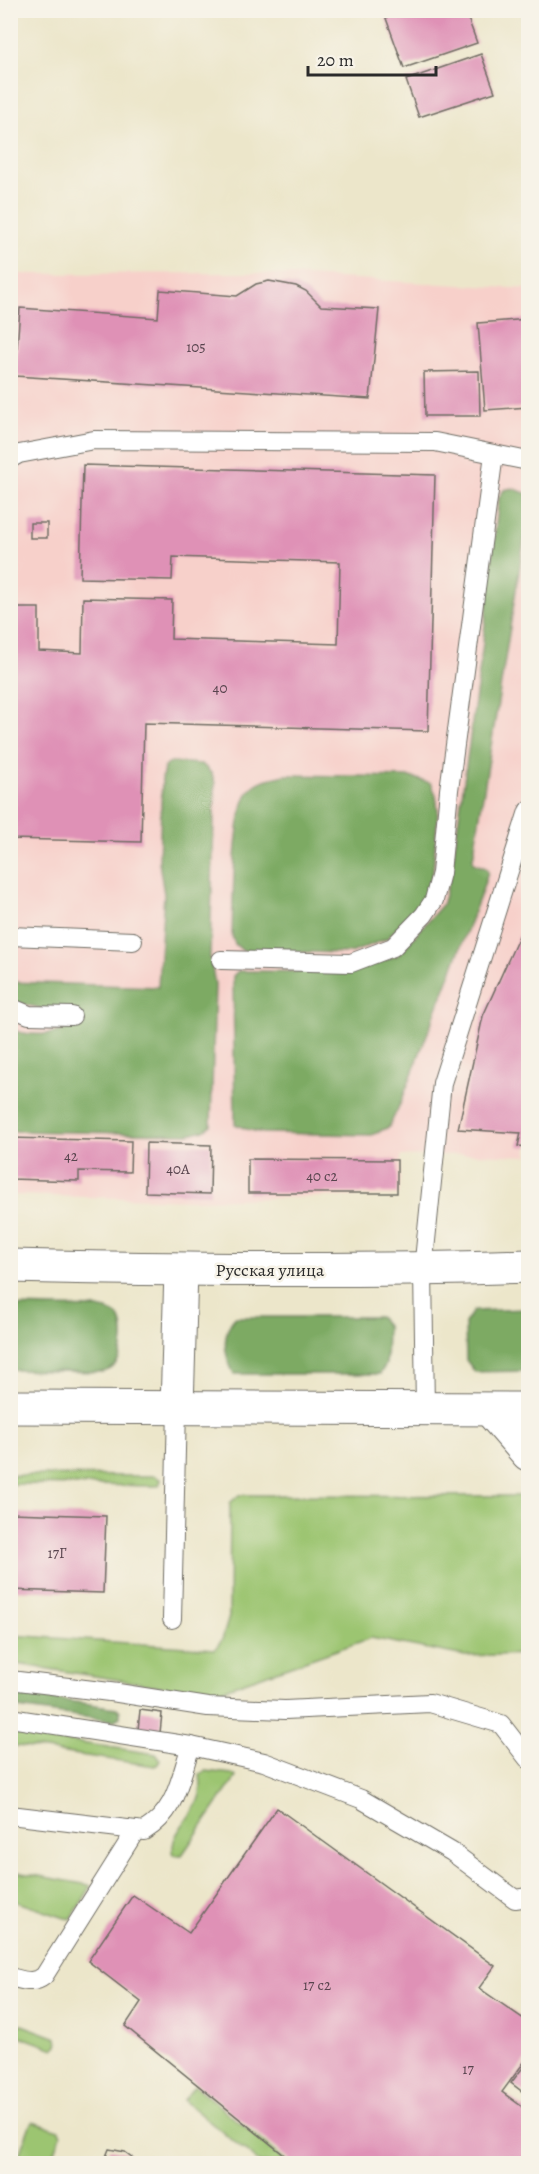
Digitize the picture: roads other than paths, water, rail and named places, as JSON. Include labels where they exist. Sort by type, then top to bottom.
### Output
[{"type":"main road","name":"Русская улица","points":[[10,1266],[181,1270],[423,1270],[528,1266]]},
{"type":"main road","points":[[177,1408],[181,1270]]},
{"type":"main road","points":[[10,1407],[528,1409]]},
{"type":"main road","points":[[490,1410],[528,1454]]},
{"type":"lane","points":[[10,459],[19,454],[94,440],[435,442],[528,461]]},
{"type":"lane","points":[[221,960],[351,963],[393,947],[424,915],[434,900],[441,873],[449,790],[494,454]]},
{"type":"lane","points":[[425,1409],[423,1270],[442,1083],[528,811]]},
{"type":"lane","points":[[10,936],[133,941]]},
{"type":"lane","points":[[10,1008],[29,1015],[72,1016]]},
{"type":"lane","points":[[172,1619],[177,1408]]},
{"type":"lane","points":[[10,1680],[208,1707],[285,1710],[430,1703],[501,1724],[528,1759]]},
{"type":"lane","points":[[10,1718],[191,1746],[264,1762],[361,1799],[452,1852],[515,1899],[528,1898]]},
{"type":"lane","points":[[10,1815],[144,1831],[157,1823],[170,1808],[191,1746]]},
{"type":"lane","points":[[10,1977],[37,1982],[44,1976],[136,1830]]}]
